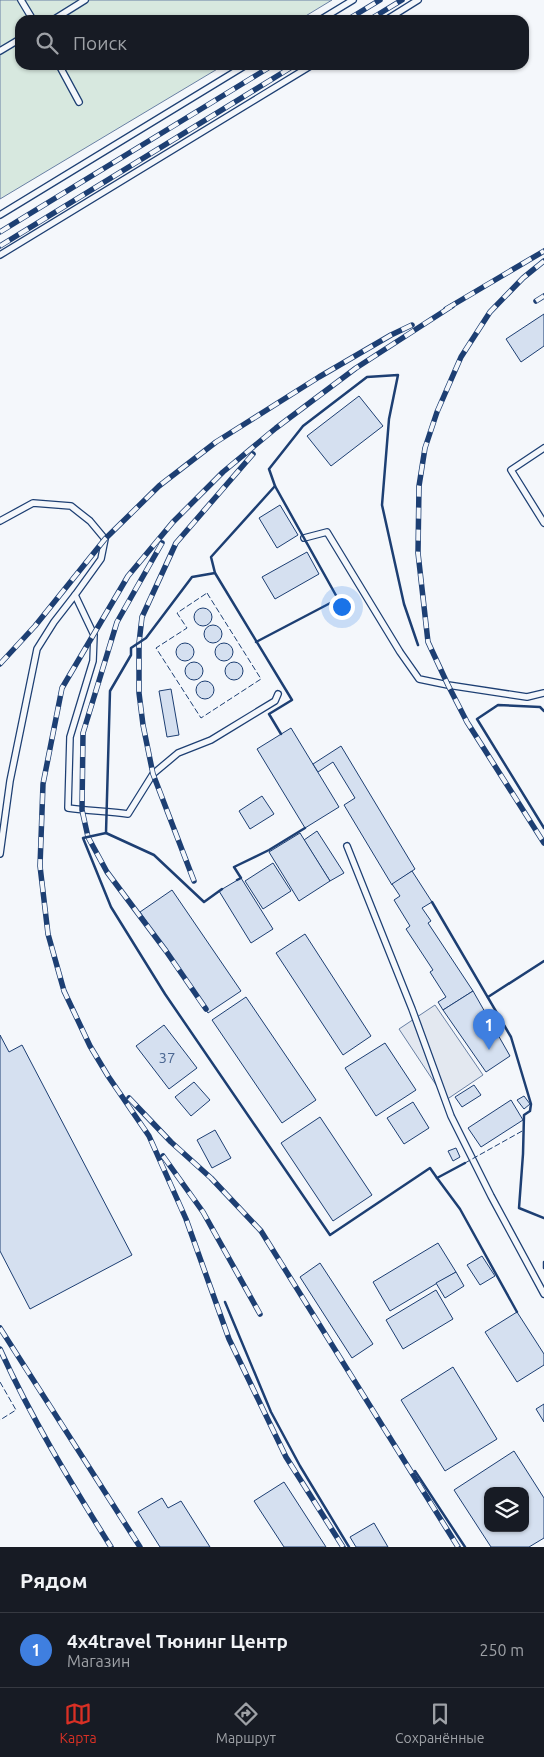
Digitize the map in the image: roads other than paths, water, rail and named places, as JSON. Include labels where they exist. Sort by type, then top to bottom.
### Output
[{"type":"lane","points":[[21,0],[30,15]]},
{"type":"lane","points":[[61,15],[85,0]]},
{"type":"lane","points":[[328,15],[352,0]]},
{"type":"lane","points":[[394,15],[418,0]]},
{"type":"lane","points":[[0,51],[15,42]]},
{"type":"lane","points":[[62,70],[79,102]]},
{"type":"lane","points":[[0,214],[238,70]]},
{"type":"lane","points":[[0,256],[304,70]]},
{"type":"lane","points":[[544,448],[511,470],[544,523]]},
{"type":"lane","points":[[0,522],[33,503],[71,506],[90,521],[106,539],[101,559],[54,622],[37,649],[10,780],[0,854]]},
{"type":"lane","points":[[304,538],[327,532],[400,652],[419,679],[527,696],[544,693]]},
{"type":"lane","points":[[75,596],[94,635],[93,661],[70,737],[68,808],[106,810],[128,814],[153,774],[178,753],[211,740],[275,701],[278,694]]},
{"type":"lane","points":[[347,846],[412,1009],[451,1116],[491,1196],[544,1294]]},
{"type":"railway","points":[[355,15],[380,0]]},
{"type":"railway","points":[[377,15],[402,0]]},
{"type":"railway","points":[[0,232],[265,70]]},
{"type":"railway","points":[[0,246],[287,70]]},
{"type":"railway","points":[[446,309],[544,251]]},
{"type":"railway","points":[[544,261],[523,278],[490,312],[461,357],[437,412],[425,448],[419,486],[418,553],[428,642],[467,722],[544,843]]},
{"type":"railway","points":[[536,301],[544,296]]},
{"type":"railway","points":[[343,1547],[286,1457],[229,1339],[186,1219],[149,1136],[90,1046],[64,991],[48,934],[40,866],[43,784],[62,688],[128,576],[173,522],[223,472],[276,428],[356,368],[452,306]]},
{"type":"railway","points":[[0,664],[35,626],[105,539],[159,486],[216,442],[319,377],[391,335],[412,325]]},
{"type":"railway","points":[[194,881],[153,774],[143,725],[139,693],[139,643],[142,617],[176,543],[253,454]]},
{"type":"railway","points":[[162,543],[117,622],[83,733],[82,810],[88,837],[107,872],[166,951],[206,1009]]},
{"type":"railway","points":[[129,1098],[171,1142],[211,1178],[261,1231],[458,1547]]},
{"type":"railway","points":[[163,1156],[203,1212],[260,1314]]},
{"type":"railway","points":[[0,1328],[140,1547]]},
{"type":"railway","points":[[0,1349],[38,1425],[111,1547]]},
{"type":"place","name":"4x4travel Тюнинг Центр","points":[[489,1050]]}]
